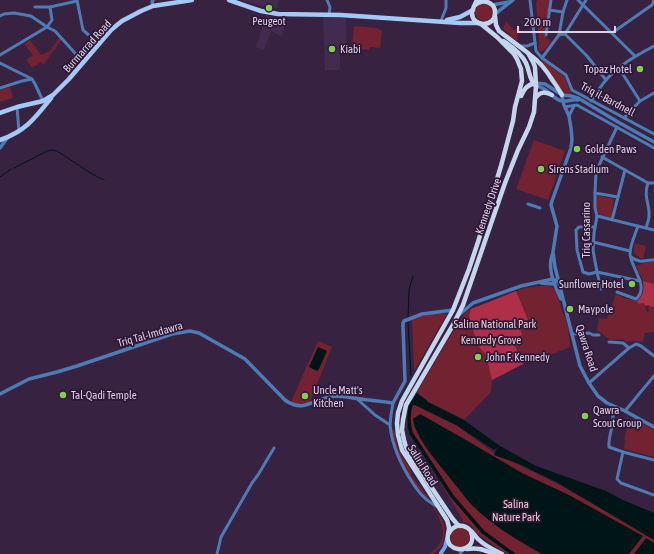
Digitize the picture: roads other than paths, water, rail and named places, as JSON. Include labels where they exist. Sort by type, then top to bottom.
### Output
[{"type":"highway","points":[[474,8],[480,2],[491,2],[495,10],[494,19],[489,23],[480,24],[476,22],[473,16],[474,8],[477,0]]},
{"type":"highway","name":"Kennedy Drive","points":[[406,404],[458,316],[466,298],[505,183],[534,112],[536,97],[535,68],[533,62],[528,53],[499,31],[496,25],[495,15]]},
{"type":"highway","name":"Kennedy Drive","points":[[402,401],[453,310],[478,242],[501,166],[512,129],[515,107],[522,81],[520,64],[514,54],[497,37],[480,24]]},
{"type":"highway","points":[[497,37],[516,49],[526,62],[531,80],[535,84],[528,86],[523,90],[512,129]]},
{"type":"highway","points":[[528,53],[535,58],[554,81],[562,95]]},
{"type":"highway","points":[[536,97],[538,94],[543,92],[552,95]]},
{"type":"highway","name":"Salini Road","points":[[402,401],[397,423],[398,435],[402,450],[447,520],[448,536]]},
{"type":"highway","name":"Salini Road","points":[[406,404],[402,420],[402,430],[406,447],[452,518],[460,526]]},
{"type":"highway","points":[[494,554],[475,548],[463,551],[454,550],[450,544],[448,536],[450,530],[456,526],[465,526],[483,543],[502,554]]},
{"type":"highway","points":[[463,551],[472,543],[473,538],[471,532]]},
{"type":"main road","name":"Burmarrad Road","points":[[0,113],[17,107],[43,101],[53,95],[69,79],[111,30],[122,21],[153,6],[171,2],[192,0]]},
{"type":"main road","points":[[229,0],[261,11],[278,14],[329,15],[480,24]]},
{"type":"main road","points":[[441,21],[460,17],[474,8]]},
{"type":"main road","points":[[0,140],[18,132],[28,125],[53,95]]},
{"type":"main road","points":[[439,553],[445,547],[448,536]]},
{"type":"main road","points":[[439,553],[446,549],[454,550]]},
{"type":"street","points":[[35,7],[50,7],[77,0],[83,30],[99,44]]},
{"type":"street","points":[[153,0],[153,6]]},
{"type":"street","points":[[327,0],[330,7],[329,15]]},
{"type":"street","points":[[441,21],[446,8],[446,0]]},
{"type":"street","points":[[491,2],[512,0]]},
{"type":"street","points":[[495,15],[512,0]]},
{"type":"street","points":[[530,0],[536,51],[542,58],[559,35],[563,12],[567,0]]},
{"type":"street","points":[[532,7],[533,0]]},
{"type":"street","points":[[546,35],[551,0]]},
{"type":"street","points":[[578,0],[635,56]]},
{"type":"street","points":[[559,35],[564,34],[586,0]]},
{"type":"street","points":[[612,33],[652,5],[654,0]]},
{"type":"street","points":[[0,55],[47,27],[52,20],[50,7]]},
{"type":"street","points":[[550,10],[563,12]]},
{"type":"street","points":[[0,16],[14,13],[31,16],[55,31],[83,62]]},
{"type":"street","points":[[564,34],[586,56],[606,80]]},
{"type":"street","points":[[520,46],[527,46],[535,43]]},
{"type":"street","points":[[591,101],[606,80],[619,68],[635,56],[654,46]]},
{"type":"street","name":"Triq il-Bardnell","points":[[542,58],[566,75],[572,90],[654,134]]},
{"type":"street","points":[[0,63],[32,79],[43,101]]},
{"type":"street","points":[[619,68],[640,101]]},
{"type":"street","points":[[24,75],[24,81]]},
{"type":"street","points":[[0,88],[32,79]]},
{"type":"street","points":[[535,84],[541,83],[562,95],[575,97],[654,142]]},
{"type":"street","points":[[535,84],[546,90],[564,105],[577,105],[654,148]]},
{"type":"street","points":[[624,118],[640,101],[654,93]]},
{"type":"street","points":[[555,282],[553,252],[556,226],[551,205],[571,148],[572,139],[569,116],[564,105],[562,95]]},
{"type":"street","points":[[564,105],[573,99],[581,101]]},
{"type":"street","points":[[569,116],[574,106]]},
{"type":"street","points":[[17,107],[18,132]]},
{"type":"street","name":"Triq Cassarino","points":[[601,289],[593,250],[594,226],[597,216],[595,193],[596,172],[617,127]]},
{"type":"street","points":[[0,148],[8,137]]},
{"type":"street","points":[[602,157],[648,183],[654,183]]},
{"type":"street","points":[[612,220],[625,170]]},
{"type":"street","points":[[646,228],[649,215],[646,196],[646,187],[648,183]]},
{"type":"street","points":[[595,193],[618,197]]},
{"type":"street","points":[[528,204],[540,208]]},
{"type":"street","points":[[597,216],[654,230]]},
{"type":"street","points":[[594,226],[579,227],[576,230],[576,245],[584,272],[589,274],[597,272],[640,281]]},
{"type":"street","points":[[617,292],[636,299],[639,296],[642,286],[630,251],[638,226]]},
{"type":"street","points":[[594,242],[630,251]]},
{"type":"street","points":[[553,252],[550,265],[555,282]]},
{"type":"street","points":[[631,257],[636,261],[643,262],[654,260]]},
{"type":"street","points":[[458,316],[473,303],[530,283],[555,282]]},
{"type":"street","name":"Qawra Road","points":[[555,282],[566,311],[580,366],[589,383],[598,396],[607,403],[654,427]]},
{"type":"street","points":[[466,298],[470,303],[473,303]]},
{"type":"street","points":[[440,508],[424,498],[408,476],[398,456],[391,435],[390,425],[393,403],[405,381],[404,321],[422,314],[453,310]]},
{"type":"street","name":"Triq Tal-Imdawra","points":[[0,394],[29,379],[70,368],[158,338],[190,331],[200,333],[245,359],[291,405],[306,406],[325,398],[335,396],[393,403]]},
{"type":"street","points":[[572,334],[589,333],[599,335]]},
{"type":"street","points":[[610,342],[623,343],[629,348]]},
{"type":"street","points":[[589,383],[629,348],[636,344],[654,356]]},
{"type":"street","points":[[625,411],[654,376]]},
{"type":"street","points":[[356,398],[375,415],[390,425]]},
{"type":"street","points":[[612,405],[614,418],[609,442],[610,447],[654,460]]},
{"type":"street","points":[[217,554],[221,537],[274,448]]},
{"type":"street","points":[[623,452],[617,479],[621,483],[654,495]]},
{"type":"waterway","points":[[14,168],[47,151],[52,150],[57,151],[104,180]]},
{"type":"waterway","points":[[0,177],[11,169]]},
{"type":"waterway","points":[[408,319],[409,290],[413,276]]},
{"type":"waterway","points":[[408,322],[411,376]]},
{"type":"waterway","points":[[414,403],[412,402],[409,413],[411,433],[452,496],[483,532],[513,554]]},
{"type":"place","name":"Peugeot","points":[[269,8]]},
{"type":"place","name":"Kiabi","points":[[332,49]]},
{"type":"place","name":"Topaz Hotel","points":[[640,69]]},
{"type":"place","name":"Golden Paws","points":[[577,149]]},
{"type":"place","name":"Sirens Stadium","points":[[541,169]]},
{"type":"place","name":"Sunflower Hotel","points":[[632,284]]},
{"type":"place","name":"Maypole","points":[[570,309]]},
{"type":"place","name":"John F. Kennedy","points":[[478,357]]},
{"type":"place","name":"Tal-Qadi Temple","points":[[63,395]]},
{"type":"place","name":"Uncle Matt's Kitchen","points":[[305,396]]},
{"type":"place","name":"Qawra Scout Group","points":[[585,416]]},
{"type":"park label","name":"Salina National Park","points":[[495,324]]},
{"type":"park label","name":"Kennedy Grove","points":[[491,340]]},
{"type":"park label","name":"Salina Nature Park","points":[[516,510]]}]
